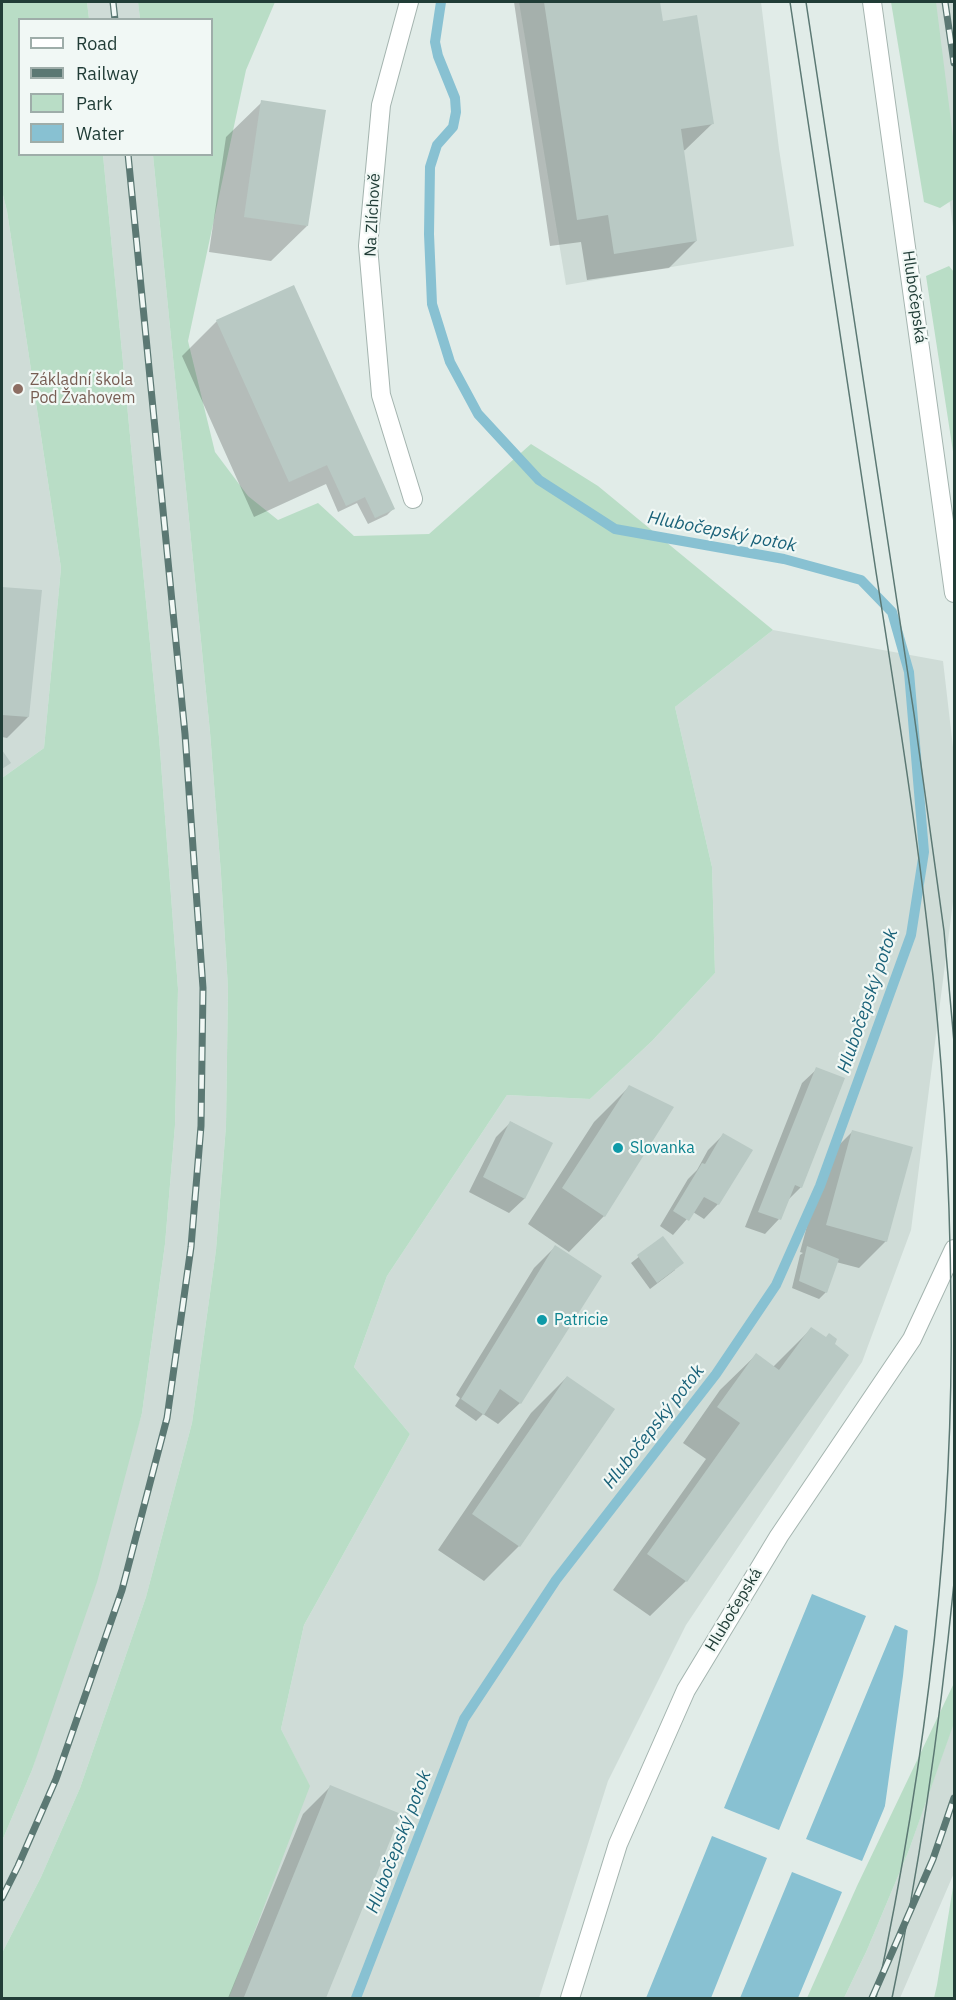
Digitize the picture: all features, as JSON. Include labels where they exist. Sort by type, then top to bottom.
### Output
[{"type":"street","name":"Na Zlíchově","points":[[409,2],[381,105],[368,246],[381,395],[413,499]]},
{"type":"street","name":"Hlubočepská","points":[[872,2],[954,593]]},
{"type":"street","name":"Hlubočepská","points":[[570,1998],[618,1844],[686,1690],[779,1536],[912,1339],[954,1249]]},
{"type":"shaded area","points":[[87,2],[138,2],[140,18],[89,18]]},
{"type":"shaded area","points":[[519,2],[761,2],[779,149],[794,246],[566,285]]},
{"type":"shaded area","points":[[919,2],[954,2],[954,234],[944,160]]},
{"type":"shaded area","points":[[103,156],[153,156],[210,732],[221,874],[228,988],[226,1126],[216,1250],[192,1423],[146,1597],[80,1788],[41,1877],[2,1953],[2,1841],[32,1770],[142,1413],[165,1244],[175,1125],[178,989],[159,737]]},
{"type":"shaded area","name":"Základní škola Pod Žvahovem","points":[[2,191],[7,211],[61,568],[44,748],[2,778]]},
{"type":"shaded area","points":[[773,630],[943,661],[954,756],[954,894],[911,1230],[862,1362],[686,1625],[608,1781],[539,1998],[229,1998],[305,1777],[281,1729],[304,1625],[410,1434],[354,1367],[387,1276],[507,1095],[590,1099],[652,1041],[715,973],[712,867],[675,707]]},
{"type":"shaded area","points":[[954,1721],[954,1873],[900,1998],[844,1998],[909,1850]]},
{"type":"green space","points":[[2,2],[87,2],[89,18],[18,18],[18,156],[103,156],[159,737],[178,989],[175,1125],[165,1244],[142,1413],[97,1582],[32,1770],[2,1841],[2,778],[44,748],[61,568],[7,211],[2,191]]},
{"type":"green space","points":[[138,2],[275,2],[246,70],[188,341],[215,452],[248,496],[278,520],[318,503],[354,536],[429,534],[531,444],[598,486],[773,630],[675,707],[712,867],[715,973],[652,1041],[590,1099],[507,1095],[387,1276],[354,1367],[410,1434],[304,1625],[281,1729],[310,1786],[229,1998],[2,1998],[2,1953],[41,1877],[80,1788],[146,1597],[192,1423],[216,1250],[226,1126],[228,988],[221,874],[210,732],[153,156],[213,156],[213,18],[140,18]]},
{"type":"green space","points":[[891,2],[936,2],[954,145],[954,199],[940,208],[924,202]]},
{"type":"green space","points":[[949,266],[954,272],[954,458],[926,276]]},
{"type":"green space","points":[[954,1683],[954,1723],[909,1850],[867,1950],[844,1998],[807,1998],[857,1886]]},
{"type":"green space","points":[[954,1881],[954,1998],[934,1998],[937,1985]]},
{"type":"water","points":[[812,1594],[866,1616],[779,1830],[724,1808]]},
{"type":"water","points":[[895,1625],[951,1649],[862,1861],[806,1839]]},
{"type":"water","points":[[712,1836],[767,1858],[711,1998],[646,1998]]},
{"type":"water","points":[[792,1872],[842,1892],[798,1998],[740,1998]]},
{"type":"pier","points":[[908,1628],[952,1646],[954,1649],[883,1820],[903,1676]]},
{"type":"building","points":[[544,2],[660,2],[663,21],[697,15],[714,124],[681,129],[697,241],[614,254],[608,215],[577,220]]},
{"type":"building","points":[[261,100],[326,110],[308,226],[244,217]]},
{"type":"building","points":[[294,285],[395,509],[375,518],[365,497],[346,506],[327,465],[289,482],[216,320]]},
{"type":"building","points":[[2,587],[42,590],[29,717],[2,715]]},
{"type":"building","points":[[2,750],[11,763],[2,769]]},
{"type":"building","points":[[816,1067],[845,1078],[802,1188],[795,1185],[781,1220],[758,1212]]},
{"type":"building","name":"Slovanka","points":[[629,1085],[674,1107],[605,1217],[562,1188]]},
{"type":"building","points":[[510,1121],[553,1143],[525,1199],[483,1177]]},
{"type":"building","points":[[852,1130],[913,1147],[887,1242],[826,1225]]},
{"type":"building","points":[[723,1133],[753,1150],[719,1205],[704,1197],[689,1221],[673,1211]]},
{"type":"building","points":[[663,1236],[684,1263],[657,1283],[637,1255]]},
{"type":"building","name":"Patricie","points":[[555,1245],[602,1276],[521,1404],[500,1389],[484,1415],[461,1399]]},
{"type":"building","points":[[807,1246],[839,1259],[827,1293],[799,1281]]},
{"type":"building","points":[[811,1327],[826,1337],[829,1333],[837,1339],[835,1344],[849,1355],[687,1582],[647,1554],[740,1423],[717,1407],[756,1353],[779,1370]]},
{"type":"building","points":[[567,1376],[615,1409],[520,1547],[472,1514]]},
{"type":"building","points":[[330,1785],[401,1814],[326,1998],[244,1997]]},
{"type":"waterway","name":"Hlubočepský potok","points":[[356,1998],[464,1719],[556,1580],[716,1374],[776,1285],[820,1186],[911,935],[924,852],[909,672],[892,612],[861,580],[784,559],[615,529],[539,480],[478,414],[450,362],[432,304],[429,234],[430,167],[437,145],[453,127],[456,112],[455,98],[438,56],[435,42],[441,2]]},
{"type":"tram line","points":[[790,2],[917,842],[938,1025],[947,1165],[951,1393],[941,1567],[922,1741],[876,1998]]},
{"type":"tram line","points":[[806,2],[914,714],[944,931],[954,1042]]},
{"type":"tram line","points":[[892,1998],[929,1791],[954,1583]]},
{"type":"railway","points":[[113,2],[115,18]]},
{"type":"railway","points":[[945,2],[954,63]]},
{"type":"railway","points":[[2,1898],[56,1779],[122,1590],[167,1418],[191,1247],[201,1126],[203,988],[185,734],[128,156]]},
{"type":"railway","points":[[872,1998],[933,1859],[954,1798]]},
{"type":"place","name":"Základní škola Pod Žvahovem","points":[[18,389]]},
{"type":"place","name":"Slovanka","points":[[618,1148]]},
{"type":"place","name":"Patricie","points":[[542,1320]]}]
